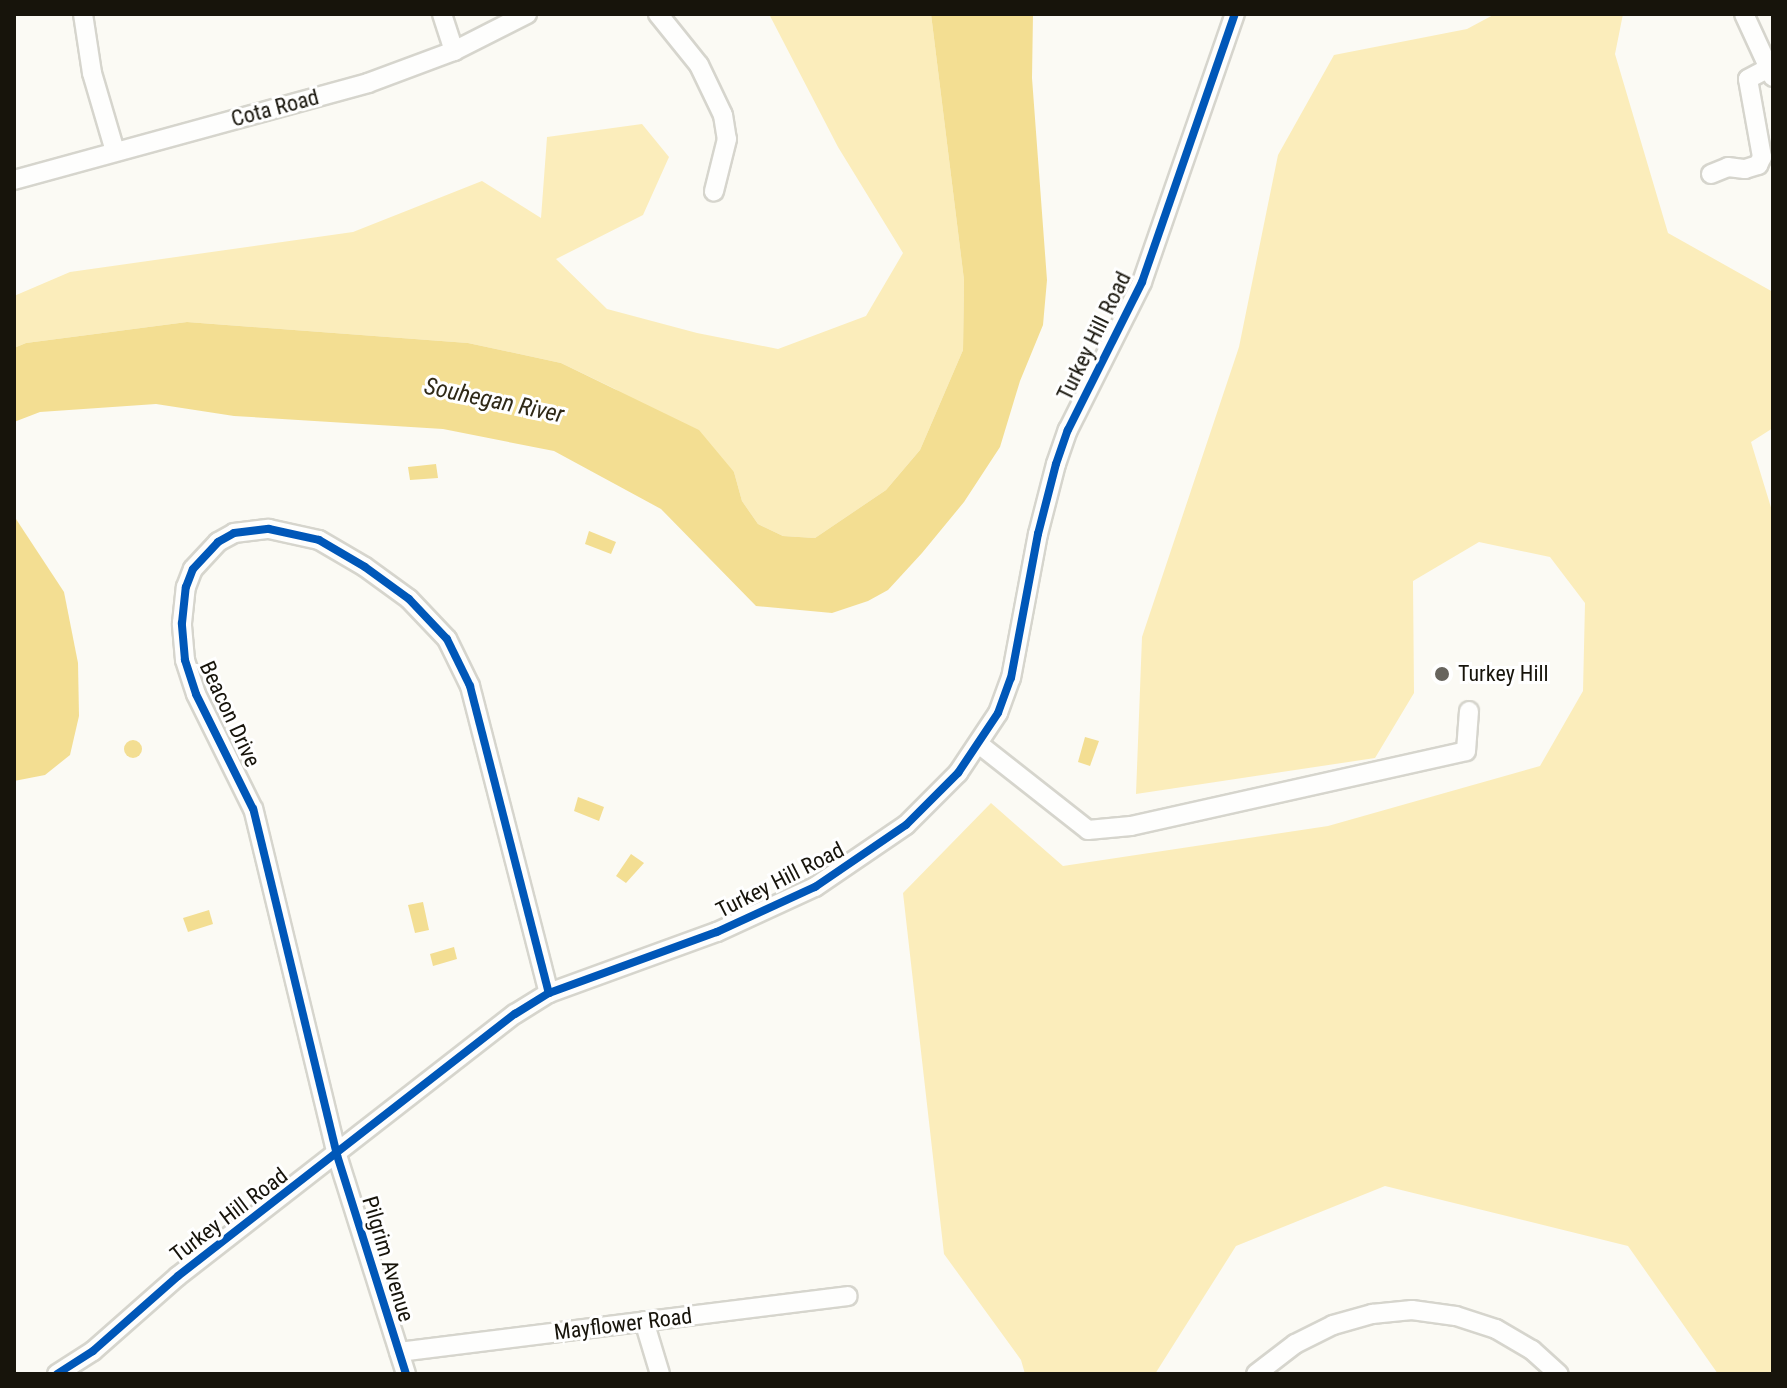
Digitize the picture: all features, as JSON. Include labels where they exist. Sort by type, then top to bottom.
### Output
[{"type":"street","points":[[83,14],[92,73],[115,151]]},
{"type":"street","points":[[442,14],[454,51]]},
{"type":"street","name":"Cota Road","points":[[14,180],[368,83],[454,51],[527,14]]},
{"type":"street","points":[[658,14],[699,65],[723,115],[727,139],[714,191]]},
{"type":"street","name":"Turkey Hill Road","points":[[57,1374],[93,1351],[178,1276],[337,1155],[441,1068],[500,1024],[549,993],[729,927],[815,887],[906,825],[958,773],[980,745],[1011,678],[1056,464],[1068,430],[1142,282],[1235,14]]},
{"type":"street","points":[[1711,174],[1728,167],[1745,169],[1758,165],[1762,157],[1748,79],[1771,73],[1744,14]]},
{"type":"street","name":"Beacon Drive","points":[[337,1155],[253,809],[196,694],[185,660],[182,623],[186,587],[204,554],[218,542],[234,533],[269,529],[319,540],[365,567],[409,599],[447,639],[470,686],[549,993]]},
{"type":"street","points":[[980,745],[1088,830],[1131,826],[1466,751],[1469,711]]},
{"type":"street","name":"Pilgrim Avenue","points":[[337,1155],[406,1374]]},
{"type":"street","name":"Mayflower Road","points":[[399,1352],[848,1296]]},
{"type":"street","points":[[1256,1374],[1295,1344],[1333,1325],[1372,1314],[1412,1310],[1456,1316],[1496,1329],[1532,1350],[1559,1374]]},
{"type":"street","points":[[644,1321],[660,1374]]},
{"type":"shaded area","points":[[769,14],[931,14],[964,280],[963,350],[920,450],[886,490],[815,538],[783,536],[758,524],[742,501],[734,472],[615,389],[561,363],[468,343],[187,322],[26,343],[14,348],[14,296],[70,272],[353,232],[482,181],[541,218],[547,137],[642,124],[669,157],[643,215],[556,259],[607,309],[697,333],[778,349],[866,316],[903,253],[838,147]]},
{"type":"shaded area","points":[[1495,14],[1623,14],[1615,54],[1668,233],[1773,292],[1773,428],[1751,442],[1773,514],[1773,1374],[1718,1374],[1628,1246],[1385,1186],[1236,1246],[1155,1374],[1025,1374],[1021,1360],[944,1254],[903,893],[991,803],[1063,866],[1328,826],[1540,766],[1583,691],[1585,603],[1550,557],[1479,542],[1413,581],[1414,693],[1375,758],[1136,794],[1142,637],[1239,347],[1278,155],[1334,55],[1467,29]]},
{"type":"water","name":"Souhegan River","points":[[931,14],[1033,14],[1032,78],[1047,280],[1043,325],[1020,381],[1000,447],[964,502],[922,553],[888,590],[868,601],[832,613],[756,606],[661,509],[554,451],[443,429],[234,416],[156,404],[40,412],[14,422],[14,348],[26,343],[187,322],[468,343],[561,363],[699,430],[734,472],[742,501],[758,524],[783,536],[815,538],[886,490],[920,450],[963,350],[964,280]]},
{"type":"water","points":[[436,464],[438,478],[410,480],[408,467]]},
{"type":"water","points":[[14,516],[64,592],[78,663],[79,716],[70,755],[45,775],[14,781]]},
{"type":"water","points":[[589,531],[616,542],[611,554],[585,544]]},
{"type":"water","points":[[1085,737],[1099,741],[1090,766],[1078,762]]},
{"type":"water","points":[[133,740],[142,749],[133,758],[124,749]]},
{"type":"water","points":[[578,797],[604,807],[599,821],[574,811]]},
{"type":"water","points":[[631,854],[644,863],[626,883],[616,876]]},
{"type":"water","points":[[423,902],[429,930],[415,933],[408,905]]},
{"type":"water","points":[[209,910],[213,924],[188,932],[183,918]]},
{"type":"water","points":[[454,947],[457,959],[433,966],[430,954]]},
{"type":"cycle path","points":[[57,1374],[93,1351],[178,1276],[515,1014],[549,993],[717,932],[815,887],[906,825],[958,773],[998,713],[1011,678],[1038,534],[1056,464],[1068,430],[1142,282],[1235,14]]},
{"type":"cycle path","points":[[406,1374],[337,1155],[253,809],[196,694],[185,660],[182,623],[186,587],[193,569],[218,542],[234,533],[269,529],[319,540],[365,567],[409,599],[447,639],[470,686],[549,993]]},
{"type":"place","name":"Turkey Hill","points":[[1442,674]]}]
